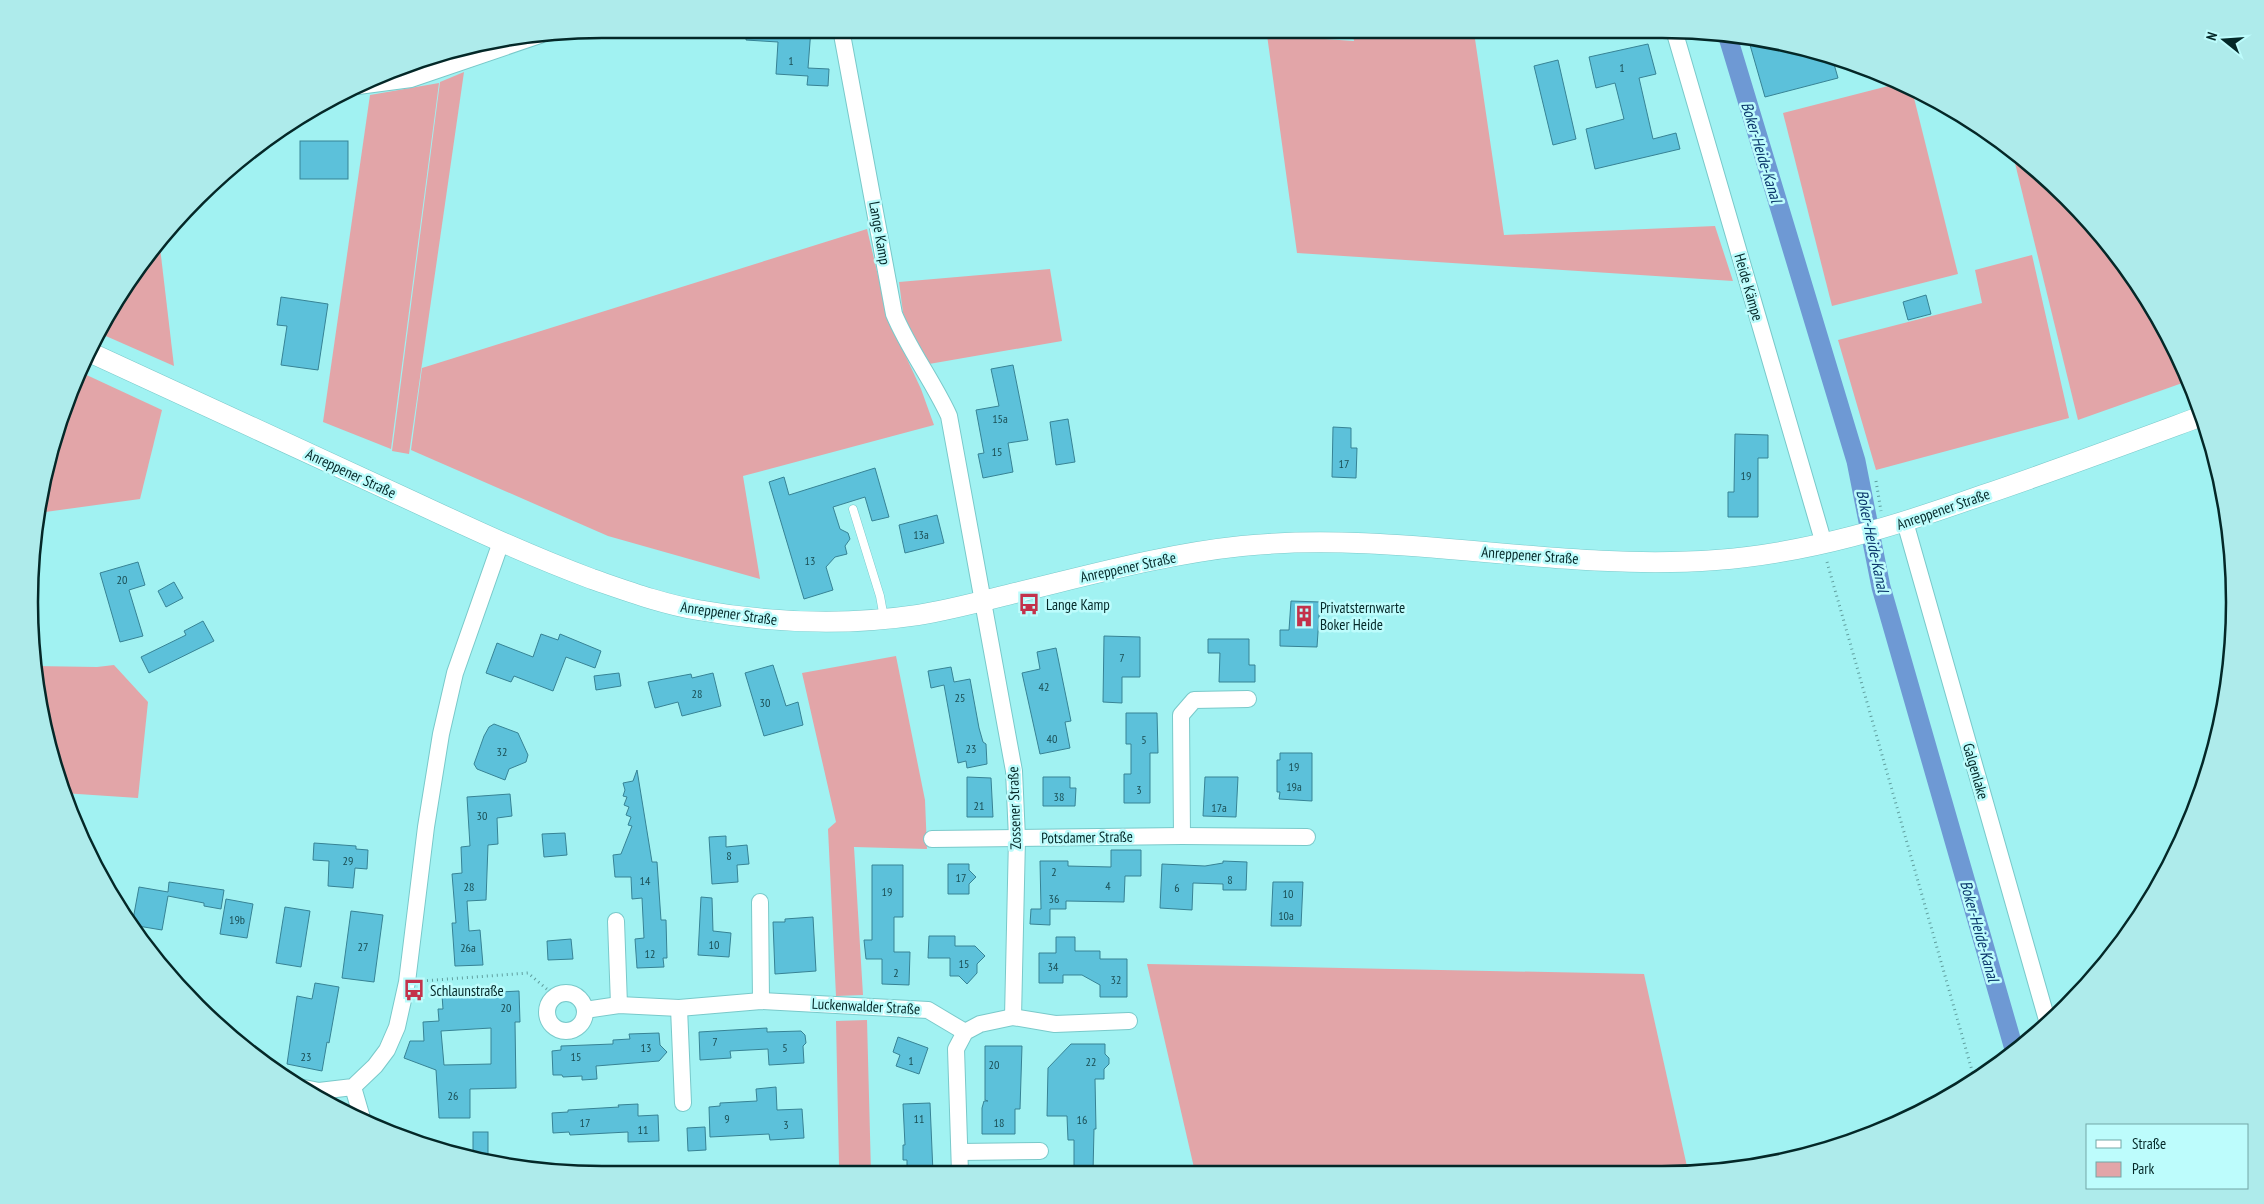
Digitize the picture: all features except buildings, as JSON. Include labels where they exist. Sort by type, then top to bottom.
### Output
[{"type":"street","name":"Lange Kamp","points":[[843,38],[894,314],[906,342],[936,388],[949,416],[983,601]]},
{"type":"street","name":"Heide Kämpe","points":[[1676,38],[1821,553]]},
{"type":"street","points":[[379,83],[411,79],[511,45]]},
{"type":"street","name":"Anreppener Straße","points":[[95,355],[501,542],[633,594],[691,609],[759,620],[815,622],[885,620],[924,614],[1131,565],[1202,551],[1275,543],[1352,543],[1606,561],[1664,562],[1821,553],[1854,536],[1906,522],[2196,418]]},
{"type":"street","name":"Galgenlake","points":[[1906,522],[2046,1015]]},
{"type":"street","points":[[320,1091],[353,1087],[375,1066],[387,1050],[397,1027],[406,982],[426,827],[441,734],[455,673],[501,542]]},
{"type":"street","name":"Zossener Straße","points":[[983,601],[1014,772],[1016,838],[1013,1017]]},
{"type":"street","points":[[1182,836],[1181,715],[1194,700],[1248,699]]},
{"type":"street","name":"Potsdamer Straße","points":[[932,839],[1182,836],[1307,837]]},
{"type":"street","points":[[760,902],[761,1000]]},
{"type":"street","points":[[616,921],[619,1005]]},
{"type":"street","points":[[561,993],[574,994],[580,998],[585,1010],[585,1017],[577,1028],[564,1031],[558,1029],[548,1020],[546,1013],[550,1001],[555,996],[561,993]]},
{"type":"street","name":"Luckenwalder Straße","points":[[585,1010],[619,1005],[679,1008],[761,1000],[928,1010],[965,1032]]},
{"type":"street","points":[[679,1008],[683,1103]]},
{"type":"street","points":[[960,1166],[956,1049],[965,1032],[980,1024],[1013,1017],[1055,1024],[1129,1021]]},
{"type":"street","points":[[353,1087],[360,1112]]},
{"type":"street","points":[[960,1152],[1040,1152]]},
{"type":"lane","points":[[853,509],[880,596],[885,620]]},
{"type":"path","points":[[1876,481],[1883,529]]},
{"type":"path","points":[[1821,553],[1827,560],[1973,1073]]},
{"type":"path","points":[[406,982],[528,973],[555,996]]},
{"type":"green space","points":[[1267,38],[1354,41],[1353,38],[1479,38],[1475,39],[1504,235],[1715,226],[1733,281],[1297,253]]},
{"type":"green space","points":[[464,72],[409,454],[392,451],[440,82]]},
{"type":"green space","points":[[439,83],[391,449],[323,422],[370,95]]},
{"type":"green space","points":[[1890,86],[1914,97],[1958,274],[1832,306],[1783,113]]},
{"type":"green space","points":[[2015,161],[2061,203],[2110,258],[2151,320],[2183,383],[2078,420]]},
{"type":"green space","points":[[867,229],[888,318],[921,389],[934,425],[743,476],[760,579],[608,536],[411,450],[422,368]]},
{"type":"green space","points":[[160,251],[174,366],[105,336],[133,288]]},
{"type":"green space","points":[[2032,255],[2069,418],[1876,470],[1838,340],[1982,303],[1975,270]]},
{"type":"green space","points":[[1050,269],[1062,341],[929,364],[914,340],[903,313],[899,282]]},
{"type":"green space","points":[[85,374],[162,410],[140,499],[45,512],[48,492],[67,421]]},
{"type":"green space","points":[[896,656],[925,800],[927,849],[854,847],[863,995],[836,996],[828,829],[836,822],[802,673]]},
{"type":"green space","points":[[114,665],[148,702],[138,798],[71,794],[67,783],[48,712],[41,666],[97,667]]},
{"type":"green space","points":[[1147,964],[1644,974],[1687,1165],[1662,1166],[1194,1166]]},
{"type":"green space","points":[[867,1020],[871,1166],[804,1166],[839,1165],[836,1021]]},
{"type":"waterway","name":"Boker-Heide-Kanal","points":[[1729,41],[1856,461],[1881,587],[2013,1044]]},
{"type":"place","name":"Lange Kamp","points":[[1029,604]]},
{"type":"place","name":"Privatsternwarte Boker Heide","points":[[1304,616]]},
{"type":"place","name":"Schlaunstraße","points":[[414,990]]}]
